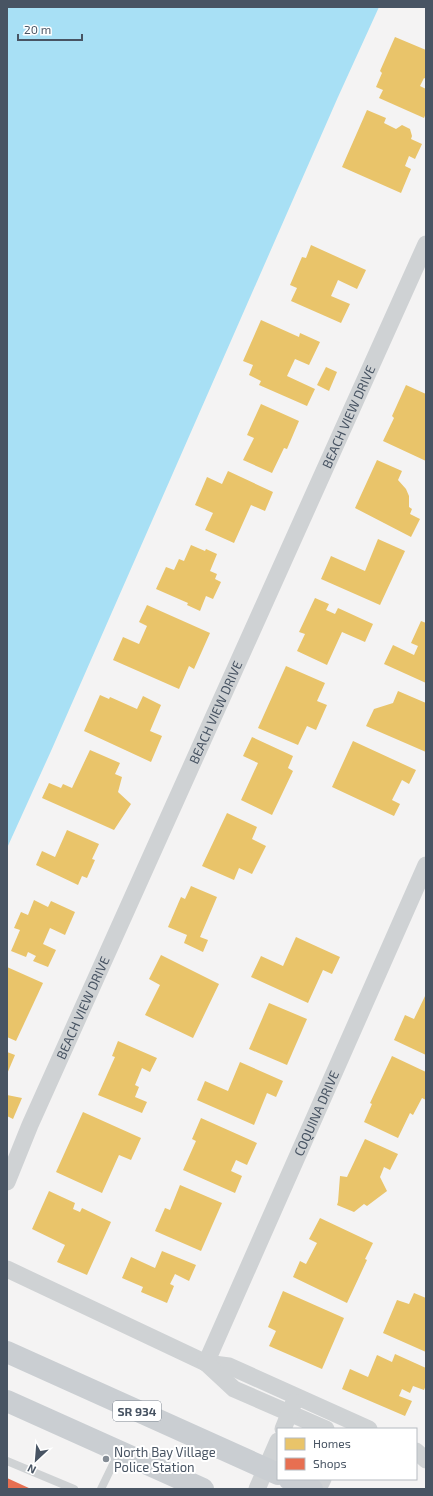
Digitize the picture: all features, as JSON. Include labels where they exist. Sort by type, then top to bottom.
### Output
[{"type":"main road","name":"SR 934","points":[[7,1352],[272,1472]]},
{"type":"main road","points":[[8,1404],[120,1451],[203,1489]]},
{"type":"main road","points":[[291,1480],[312,1489]]},
{"type":"street","name":"BEACH VIEW DRIVE","points":[[7,1182],[30,1125],[426,244]]},
{"type":"street","name":"COQUINA DRIVE","points":[[206,1362],[426,865]]},
{"type":"street","points":[[7,1269],[206,1362],[229,1366],[296,1397],[347,1424],[365,1428]]},
{"type":"street","points":[[206,1362],[234,1390],[324,1428]]},
{"type":"street","points":[[283,1428],[296,1397]]},
{"type":"street","points":[[257,1489],[272,1472],[277,1446]]},
{"type":"street","points":[[417,1452],[426,1460]]},
{"type":"lane","points":[[101,1489],[120,1451]]},
{"type":"lane","points":[[7,1461],[74,1489]]},
{"type":"water","points":[[7,7],[379,7],[7,848]]},
{"type":"building: Homes","points":[[395,37],[426,50],[426,79],[424,78],[420,86],[426,89],[426,113],[424,118],[379,98],[383,90],[376,87],[382,73],[380,71]]},
{"type":"building: Homes","points":[[367,110],[386,118],[384,123],[396,129],[402,125],[410,129],[412,136],[411,139],[422,144],[415,159],[409,156],[405,166],[411,169],[401,193],[342,167]]},
{"type":"building: Homes","points":[[311,245],[366,270],[357,289],[338,280],[331,296],[350,304],[341,323],[291,301],[297,288],[290,285],[302,257],[306,258]]},
{"type":"building: Homes","points":[[261,320],[299,337],[300,333],[320,342],[309,365],[295,359],[287,376],[315,389],[307,406],[259,385],[261,381],[249,375],[253,365],[243,361]]},
{"type":"building: Homes","points":[[326,367],[337,372],[329,391],[317,385]]},
{"type":"building: Homes","points":[[406,385],[426,394],[426,461],[383,441],[394,418],[392,416]]},
{"type":"building: Homes","points":[[261,404],[299,421],[287,449],[284,448],[272,473],[243,460],[254,438],[247,435]]},
{"type":"building: Homes","points":[[377,460],[402,471],[398,480],[406,489],[409,496],[409,507],[412,509],[410,514],[420,519],[411,537],[355,508]]},
{"type":"building: Homes","points":[[228,471],[273,492],[265,511],[251,505],[234,543],[205,530],[213,513],[195,505],[207,477],[222,484]]},
{"type":"building: Homes","points":[[378,539],[405,551],[380,605],[321,579],[331,556],[365,571]]},
{"type":"building: Homes","points":[[191,545],[217,554],[210,571],[217,574],[215,579],[221,582],[213,599],[206,596],[200,611],[187,605],[188,603],[156,589],[166,567],[174,570],[179,559],[184,561]]},
{"type":"building: Homes","points":[[315,598],[329,604],[326,610],[335,614],[338,608],[373,624],[365,642],[342,632],[327,665],[297,651],[305,634],[299,632]]},
{"type":"building: Homes","points":[[147,605],[210,633],[194,669],[189,666],[179,689],[113,660],[123,637],[139,644],[147,626],[139,622]]},
{"type":"building: Homes","points":[[421,621],[426,623],[426,683],[384,664],[393,645],[414,655],[418,646],[411,643]]},
{"type":"building: Homes","points":[[286,666],[325,683],[317,701],[327,705],[316,730],[307,726],[298,745],[258,728]]},
{"type":"building: Homes","points":[[398,691],[426,703],[426,752],[366,726],[374,709],[393,703]]},
{"type":"building: Homes","points":[[100,695],[109,699],[110,697],[137,709],[143,696],[161,705],[150,731],[162,736],[151,762],[84,731]]},
{"type":"building: Homes","points":[[252,737],[293,756],[288,768],[293,771],[272,815],[241,800],[258,763],[243,756]]},
{"type":"building: Homes","points":[[353,741],[416,770],[409,784],[402,780],[392,800],[400,804],[394,816],[332,787]]},
{"type":"building: Homes","points":[[90,750],[120,763],[115,774],[122,777],[118,792],[131,804],[114,830],[42,798],[49,783],[61,788],[63,784],[72,788]]},
{"type":"building: Homes","points":[[227,813],[257,827],[252,839],[266,846],[252,874],[239,868],[234,880],[202,866]]},
{"type":"building: Homes","points":[[67,830],[99,844],[92,859],[95,860],[87,878],[82,876],[78,885],[36,865],[42,851],[55,857]]},
{"type":"building: Homes","points":[[191,886],[217,897],[200,937],[208,940],[203,952],[184,943],[187,935],[168,927],[181,897],[185,899]]},
{"type":"building: Homes","points":[[34,900],[48,907],[51,901],[75,912],[65,935],[50,928],[43,944],[56,950],[48,967],[33,961],[36,956],[28,952],[26,957],[11,951],[20,930],[14,928],[21,912],[28,915]]},
{"type":"building: Homes","points":[[296,937],[340,957],[332,974],[323,970],[308,1003],[251,977],[261,956],[283,966]]},
{"type":"building: Homes","points":[[161,955],[219,984],[193,1038],[145,1015],[160,985],[149,979]]},
{"type":"building: Homes","points":[[7,967],[43,983],[16,1041],[7,1037]]},
{"type":"building: Homes","points":[[426,994],[426,1055],[394,1040],[405,1015],[414,1019]]},
{"type":"building: Homes","points":[[269,1003],[307,1019],[287,1065],[249,1049]]},
{"type":"building: Homes","points":[[118,1041],[157,1058],[150,1072],[142,1068],[135,1085],[139,1087],[135,1097],[147,1102],[142,1113],[98,1095],[115,1057],[112,1056]]},
{"type":"building: Homes","points":[[7,1052],[15,1055],[7,1074]]},
{"type":"building: Homes","points":[[392,1056],[426,1072],[426,1100],[422,1098],[413,1115],[410,1113],[398,1138],[364,1122],[372,1104],[370,1103]]},
{"type":"building: Homes","points":[[240,1062],[283,1081],[276,1097],[267,1093],[254,1125],[197,1100],[205,1081],[228,1091]]},
{"type":"building: Homes","points":[[7,1095],[22,1098],[13,1119],[7,1116]]},
{"type":"building: Homes","points":[[83,1112],[141,1138],[131,1160],[119,1155],[102,1193],[56,1172]]},
{"type":"building: Homes","points":[[201,1118],[257,1143],[247,1165],[236,1160],[231,1171],[242,1176],[235,1193],[183,1170],[196,1141],[192,1139]]},
{"type":"building: Homes","points":[[365,1139],[398,1154],[390,1170],[384,1167],[380,1177],[387,1191],[367,1206],[364,1204],[354,1212],[337,1205],[340,1176],[347,1177]]},
{"type":"building: Homes","points":[[180,1185],[222,1203],[201,1251],[155,1231],[165,1208],[170,1210]]},
{"type":"building: Homes","points":[[49,1191],[75,1203],[73,1209],[80,1212],[82,1208],[111,1222],[87,1275],[57,1262],[65,1245],[32,1229]]},
{"type":"building: Homes","points":[[320,1218],[373,1243],[365,1259],[367,1260],[347,1303],[293,1277],[300,1261],[306,1264],[317,1243],[309,1239]]},
{"type":"building: Homes","points":[[162,1251],[196,1265],[189,1281],[175,1274],[170,1284],[174,1286],[167,1303],[141,1292],[143,1287],[122,1278],[131,1257],[155,1268]]},
{"type":"building: Homes","points":[[283,1291],[344,1318],[322,1369],[269,1346],[276,1331],[268,1327]]},
{"type":"building: Homes","points":[[414,1293],[426,1298],[426,1352],[383,1333],[397,1300],[409,1304]]},
{"type":"building: Homes","points":[[395,1354],[426,1368],[426,1385],[424,1390],[413,1386],[410,1393],[402,1389],[399,1396],[412,1401],[405,1416],[342,1389],[350,1369],[368,1377],[377,1355],[392,1362]]},
{"type":"building: Shops","points":[[7,1478],[31,1489],[7,1489]]},
{"type":"place","name":"North Bay Village Police Station","points":[[106,1459]]}]
